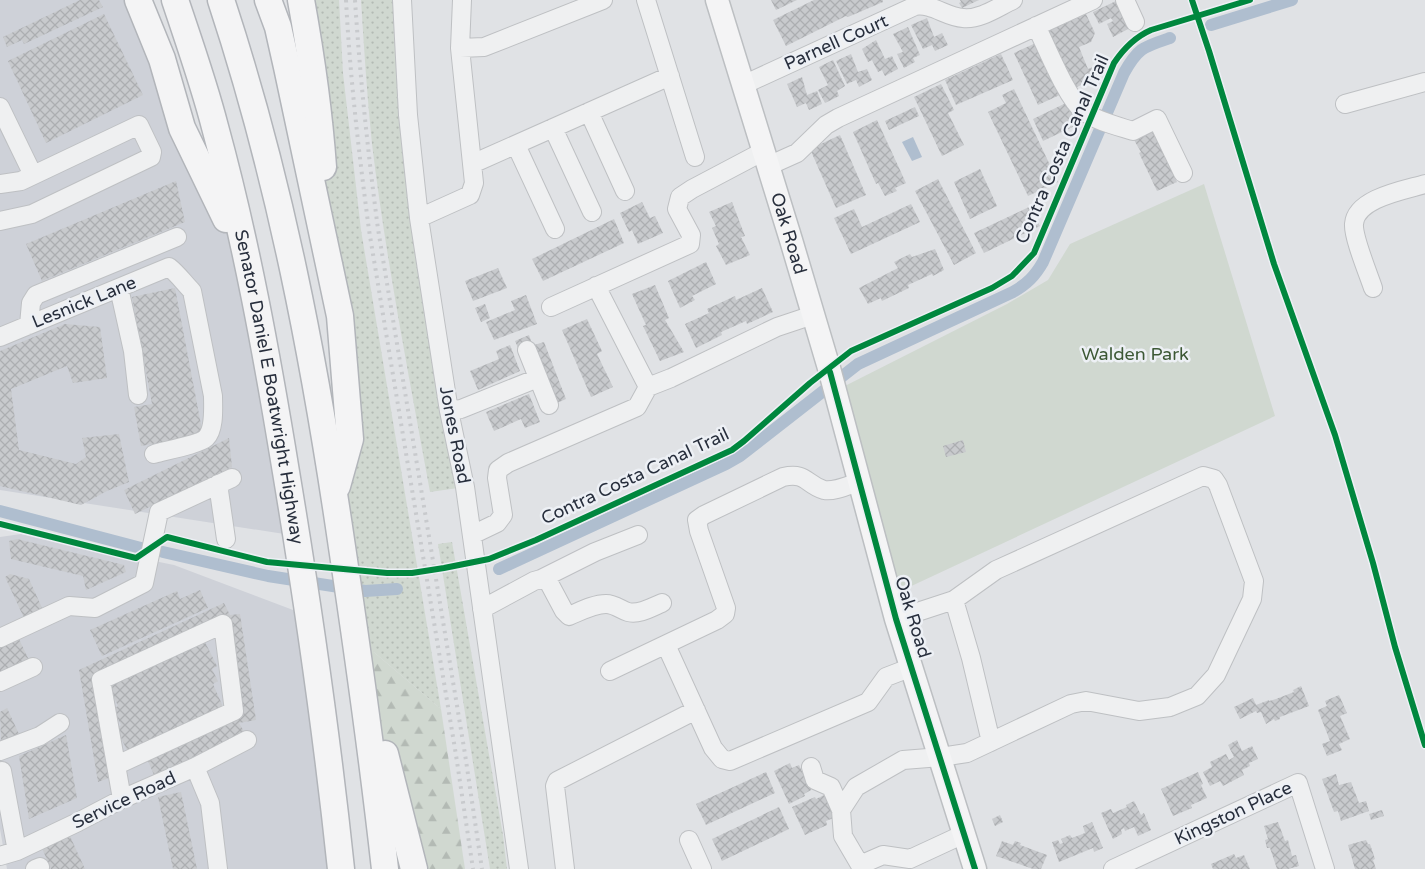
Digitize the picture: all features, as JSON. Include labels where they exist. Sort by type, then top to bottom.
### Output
[{"type":"highway","points":[[138,0],[162,59],[182,128],[248,264]]},
{"type":"highway","name":"Senator Daniel E Boatwright Highway","points":[[174,0],[216,128],[260,317],[306,539],[317,613],[326,742],[341,869]]},
{"type":"highway","points":[[191,0],[236,140],[250,197],[292,412],[306,539]]},
{"type":"highway","points":[[221,0],[259,124],[288,238],[335,492],[355,630],[384,869]]},
{"type":"highway","points":[[268,0],[278,27],[288,67],[340,316],[350,439],[335,492]]},
{"type":"highway","points":[[301,0],[320,124],[330,265]]},
{"type":"highway","points":[[317,613],[344,752],[358,869]]},
{"type":"highway","points":[[355,630],[414,869]]},
{"type":"main road","name":"Oak Road","points":[[717,0],[813,315],[896,618],[975,869]]},
{"type":"street","name":"Jones Road","points":[[402,0],[408,114],[419,218],[449,411],[472,535],[518,869]]},
{"type":"street","points":[[419,218],[470,195],[474,182],[460,48],[462,0]]},
{"type":"street","points":[[460,48],[484,46],[573,5],[602,0]]},
{"type":"street","points":[[646,0],[695,157]]},
{"type":"street","name":"Parnell Court","points":[[743,85],[915,6],[923,5],[962,18],[975,18],[1014,0]]},
{"type":"street","points":[[551,307],[690,244],[691,235],[677,209],[680,198],[692,189],[766,159],[798,153],[826,125],[838,118],[1093,0]]},
{"type":"street","points":[[1125,0],[1135,22]]},
{"type":"street","points":[[1036,26],[1074,101],[1083,111],[1103,121],[1134,131],[1157,119],[1183,174]]},
{"type":"street","points":[[472,164],[670,76]]},
{"type":"street","points":[[1346,104],[1425,82]]},
{"type":"street","points":[[0,107],[33,175]]},
{"type":"street","points":[[588,112],[624,191]]},
{"type":"street","points":[[0,184],[21,181],[139,125],[152,152],[151,157],[32,214],[0,221]]},
{"type":"street","points":[[553,128],[592,212]]},
{"type":"street","points":[[516,145],[555,229]]},
{"type":"street","points":[[1373,288],[1355,234],[1354,223],[1360,210],[1371,201],[1425,184]]},
{"type":"street","points":[[30,325],[30,303],[36,295],[177,237]]},
{"type":"street","name":"Lesnick Lane","points":[[0,337],[169,267],[192,291],[213,396],[213,409],[211,430],[206,438],[200,442],[154,454]]},
{"type":"street","points":[[596,286],[648,387]]},
{"type":"street","points":[[118,288],[134,351],[138,395]]},
{"type":"street","points":[[472,535],[497,522],[503,515],[496,478],[498,470],[508,463],[637,407],[648,387],[671,378],[777,327],[813,315]]},
{"type":"street","points":[[527,350],[549,405]]},
{"type":"street","points":[[449,411],[461,409],[538,378]]},
{"type":"street","points":[[610,671],[717,620],[725,614],[726,608],[698,531],[697,520],[783,477],[795,474],[825,490],[859,482]]},
{"type":"street","points":[[841,810],[856,786],[903,760],[941,757],[967,752],[1071,704],[1086,701],[1139,711],[1170,707],[1197,696],[1216,675],[1252,599],[1254,581],[1218,485],[1214,479],[1203,476],[996,570],[954,600],[896,618]]},
{"type":"street","points":[[0,638],[68,606],[95,608],[144,583],[159,512],[225,481],[226,539]]},
{"type":"street","points":[[482,609],[534,580],[541,579],[595,552],[638,535]]},
{"type":"street","points":[[541,579],[548,581],[564,611],[569,616],[595,606],[608,604],[620,607],[630,613],[643,611],[662,602]]},
{"type":"street","points":[[954,600],[971,658],[991,742]]},
{"type":"street","points":[[117,765],[234,711],[223,624],[101,680],[122,799]]},
{"type":"street","points":[[666,644],[713,748],[722,759],[730,761],[868,702],[886,677],[912,667]]},
{"type":"street","points":[[0,682],[33,667]]},
{"type":"street","points":[[565,869],[555,786],[557,781],[696,710]]},
{"type":"street","points":[[0,751],[40,736],[60,723]]},
{"type":"street","name":"Service Road","points":[[0,856],[17,850],[122,799],[195,767],[247,740]]},
{"type":"street","points":[[195,767],[210,803],[218,869]]},
{"type":"street","points":[[811,767],[815,780],[831,787],[841,810],[843,836],[861,867],[883,855],[910,859],[964,834]]},
{"type":"street","points":[[0,772],[2,771],[17,850]]},
{"type":"street","name":"Kingston Place","points":[[1113,869],[1298,783],[1326,869]]},
{"type":"street","points":[[689,840],[702,869]]},
{"type":"shaded area","points":[[0,0],[138,0],[248,264],[297,536],[0,490]]},
{"type":"shaded area","points":[[21,534],[174,565],[309,616],[341,869],[7,869],[0,829],[0,537]]},
{"type":"green space","points":[[301,0],[339,0],[343,73],[361,230],[441,709],[356,637],[342,547],[350,439]]},
{"type":"green space","points":[[361,0],[402,0],[408,115],[465,487],[430,492],[384,231],[372,144]]},
{"type":"green space","name":"Walden Park","points":[[1204,184],[1275,416],[890,596],[835,391],[1007,304],[1048,280],[1070,244]]},
{"type":"green space","points":[[452,542],[503,835],[507,869],[490,869],[438,544]]},
{"type":"green space","points":[[356,637],[441,709],[465,869],[414,869]]},
{"type":"water","points":[[913,137],[922,157],[912,161],[902,142]]},
{"type":"building","points":[[80,0],[99,0],[103,7],[24,44],[22,40],[7,47],[3,37]]},
{"type":"building","points":[[771,0],[797,0],[776,10]]},
{"type":"building","points":[[814,0],[883,0],[883,2],[848,17],[846,16],[786,46],[773,20]]},
{"type":"building","points":[[960,0],[979,0],[962,8],[959,3],[961,2]]},
{"type":"building","points":[[1118,0],[1132,27],[1113,37],[1107,24],[1113,21],[1111,18],[1099,24],[1093,12]]},
{"type":"building","points":[[104,14],[143,95],[46,143],[8,61]]},
{"type":"building","points":[[1086,14],[1095,33],[1091,42],[1079,47],[1088,69],[1097,65],[1102,75],[1075,88],[1048,31]]},
{"type":"building","points":[[927,18],[934,37],[942,33],[948,45],[935,51],[932,45],[923,49],[911,25]]},
{"type":"building","points":[[908,27],[920,55],[913,58],[915,62],[904,68],[897,54],[903,52],[893,34]]},
{"type":"building","points":[[876,40],[885,59],[892,56],[898,69],[885,76],[882,70],[878,72],[872,60],[868,62],[862,49]]},
{"type":"building","points":[[1038,42],[1064,93],[1038,105],[1014,53]]},
{"type":"building","points":[[851,54],[858,72],[867,69],[872,80],[859,87],[856,80],[847,84],[836,61]]},
{"type":"building","points":[[1001,54],[1013,80],[956,105],[945,80]]},
{"type":"building","points":[[833,60],[845,86],[837,91],[839,96],[825,103],[818,90],[828,85],[819,67]]},
{"type":"building","points":[[802,77],[807,95],[817,91],[822,104],[809,110],[806,103],[797,107],[787,84]]},
{"type":"building","points":[[941,84],[954,110],[948,113],[964,145],[942,156],[914,97]]},
{"type":"building","points":[[1014,89],[1058,182],[1028,196],[988,112],[1006,103],[1002,95]]},
{"type":"building","points":[[1070,101],[1081,123],[1043,141],[1033,119]]},
{"type":"building","points":[[915,107],[919,116],[889,130],[885,121]]},
{"type":"building","points":[[877,120],[906,183],[895,188],[897,191],[885,196],[878,183],[876,184],[853,132]]},
{"type":"building","points":[[1155,130],[1177,182],[1157,191],[1134,140]]},
{"type":"building","points":[[840,135],[866,195],[836,208],[810,149]]},
{"type":"building","points":[[980,169],[997,206],[970,219],[954,182]]},
{"type":"building","points":[[938,179],[976,253],[954,265],[915,191]]},
{"type":"building","points":[[176,181],[185,222],[42,281],[26,244]]},
{"type":"building","points":[[642,202],[650,218],[655,216],[663,233],[638,244],[632,230],[629,232],[620,213]]},
{"type":"building","points":[[732,202],[745,236],[741,237],[750,255],[726,265],[716,246],[719,244],[712,228],[716,226],[709,212]]},
{"type":"building","points":[[911,204],[920,222],[851,254],[834,218],[854,209],[862,227]]},
{"type":"building","points":[[1029,207],[1040,226],[984,253],[974,233]]},
{"type":"building","points":[[614,219],[624,243],[543,281],[532,259]]},
{"type":"building","points":[[935,249],[944,270],[908,285],[909,288],[882,301],[881,298],[868,304],[859,288],[898,268],[894,262],[910,254],[912,257]]},
{"type":"building","points":[[706,262],[716,284],[692,296],[695,300],[680,308],[668,281]]},
{"type":"building","points":[[498,268],[507,288],[473,301],[465,281]]},
{"type":"building","points":[[655,285],[669,318],[665,320],[684,352],[660,361],[643,326],[646,325],[632,294]]},
{"type":"building","points":[[175,288],[203,435],[141,446],[134,407],[152,404],[132,297]]},
{"type":"building","points":[[762,288],[773,312],[747,324],[746,321],[721,332],[722,335],[696,348],[685,324],[709,313],[707,309],[735,296],[736,300]]},
{"type":"building","points":[[526,295],[537,324],[494,340],[486,322],[515,310],[511,301]]},
{"type":"building","points":[[485,304],[490,318],[481,322],[475,308]]},
{"type":"building","points":[[587,319],[602,351],[597,354],[613,387],[591,397],[562,330]]},
{"type":"building","points":[[65,324],[100,327],[107,378],[73,383],[67,366],[11,389],[19,450],[76,464],[86,457],[82,438],[119,434],[129,482],[81,505],[0,486],[0,351]]},
{"type":"building","points":[[529,335],[532,344],[519,350],[515,341]]},
{"type":"building","points":[[544,342],[566,399],[557,403],[534,345]]},
{"type":"building","points":[[510,345],[520,371],[478,390],[470,371],[499,359],[496,351]]},
{"type":"building","points":[[529,394],[540,422],[525,428],[521,419],[494,431],[486,412]]},
{"type":"building","points":[[229,438],[232,467],[135,514],[124,490]]},
{"type":"building","points":[[963,440],[966,452],[946,457],[943,446]]},
{"type":"building","points":[[17,539],[124,565],[126,572],[86,590],[83,576],[11,559],[9,541]]},
{"type":"building","points":[[10,574],[29,579],[43,610],[24,618],[5,577]]},
{"type":"building","points":[[200,590],[208,608],[102,656],[90,630],[177,591],[180,599]]},
{"type":"building","points":[[224,603],[230,615],[240,614],[256,720],[239,723],[245,733],[154,775],[148,761],[240,716],[224,617],[92,678],[109,778],[98,782],[79,670]]},
{"type":"building","points":[[18,637],[29,660],[0,674],[0,645]]},
{"type":"building","points":[[204,640],[217,666],[212,669],[218,681],[213,684],[224,709],[129,754],[116,728],[121,725],[113,709],[118,706],[108,685]]},
{"type":"building","points":[[1301,686],[1309,706],[1280,717],[1280,719],[1275,721],[1274,719],[1266,724],[1261,712],[1257,713],[1256,711],[1240,719],[1234,707],[1253,698],[1256,705],[1276,699],[1294,692],[1293,690]]},
{"type":"building","points":[[1339,695],[1347,713],[1340,716],[1350,739],[1339,744],[1342,750],[1327,756],[1322,744],[1330,741],[1318,710],[1327,706],[1325,701]]},
{"type":"building","points":[[7,708],[19,734],[1,742],[0,712]]},
{"type":"building","points":[[66,735],[77,798],[29,819],[19,756]]},
{"type":"building","points":[[1237,740],[1242,751],[1252,746],[1258,759],[1249,763],[1250,766],[1242,770],[1244,775],[1223,786],[1220,781],[1210,786],[1203,772],[1212,767],[1210,762],[1226,754],[1229,760],[1234,757],[1228,745]]},
{"type":"building","points":[[790,763],[792,768],[799,765],[811,790],[804,794],[805,796],[789,804],[774,771]]},
{"type":"building","points":[[766,772],[775,793],[706,825],[696,804]]},
{"type":"building","points":[[1198,772],[1207,798],[1191,805],[1192,808],[1173,816],[1161,789]]},
{"type":"building","points":[[1336,774],[1339,785],[1351,782],[1359,803],[1366,801],[1369,811],[1341,821],[1338,811],[1334,812],[1322,779]]},
{"type":"building","points":[[181,792],[197,869],[173,869],[158,797]]},
{"type":"building","points":[[826,794],[836,817],[826,821],[827,825],[805,835],[792,807]]},
{"type":"building","points":[[1134,801],[1141,815],[1144,813],[1151,830],[1138,836],[1134,827],[1125,831],[1124,828],[1121,830],[1122,834],[1113,839],[1101,813],[1111,809],[1113,813],[1127,807],[1126,805]]},
{"type":"building","points":[[779,807],[789,829],[722,861],[712,839]]},
{"type":"building","points":[[1382,810],[1384,816],[1371,820],[1369,814]]},
{"type":"building","points":[[1000,815],[1003,822],[995,826],[992,819]]},
{"type":"building","points":[[1092,822],[1103,848],[1094,852],[1093,848],[1059,862],[1052,842],[1058,840],[1060,844],[1063,843],[1061,839],[1070,835],[1072,838],[1085,833],[1083,826]]},
{"type":"building","points":[[1278,822],[1285,841],[1288,840],[1292,856],[1296,855],[1299,866],[1277,869],[1270,848],[1267,848],[1265,840],[1268,839],[1264,826]]},
{"type":"building","points":[[69,834],[85,869],[51,869],[41,846]]},
{"type":"building","points":[[1366,840],[1370,844],[1376,869],[1355,869],[1348,845]]},
{"type":"building","points":[[1002,841],[1013,845],[1015,841],[1021,843],[1020,845],[1047,855],[1041,869],[1033,869],[996,856]]},
{"type":"building","points":[[1234,854],[1236,858],[1244,855],[1250,869],[1213,869],[1211,864]]},
{"type":"waterway","points":[[1211,25],[1292,0]]},
{"type":"waterway","points":[[499,569],[726,464],[740,456],[858,364],[1013,292],[1022,286],[1034,276],[1043,262],[1124,73],[1133,58],[1142,49],[1170,38]]},
{"type":"waterway","points":[[0,511],[141,548]]},
{"type":"waterway","points":[[163,552],[268,576],[365,591],[397,589]]},
{"type":"railway","points":[[346,0],[355,115],[369,230],[456,755],[473,869]]},
{"type":"railway","points":[[355,0],[359,58],[378,229],[465,754],[482,869]]},
{"type":"cycle path","points":[[1192,0],[1274,264],[1335,435],[1425,745]]},
{"type":"cycle path","name":"Contra Costa Canal Trail","points":[[0,524],[136,558],[167,537],[267,562],[387,573],[412,573],[489,559],[536,540],[732,450],[810,383],[851,351],[992,288],[1012,276],[1034,253],[1114,63],[1122,52],[1135,40],[1151,30],[1250,0]]},
{"type":"cycle path","points":[[830,372],[896,619],[975,869]]}]
